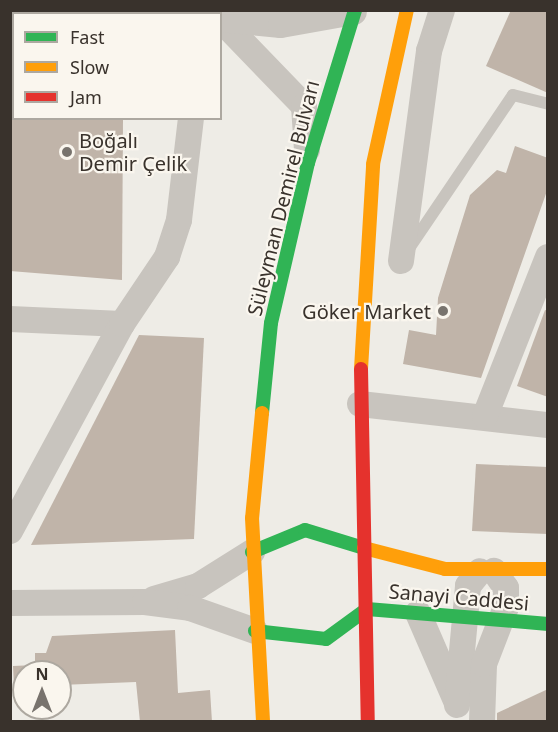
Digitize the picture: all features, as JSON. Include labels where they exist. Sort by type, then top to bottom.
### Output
[{"type":"main road","points":[[368,722],[367,609],[360,404],[373,164],[407,10]]},
{"type":"main road","name":"Süleyman Demirel Bulvarı","points":[[263,722],[255,631],[252,552],[271,323],[308,163],[354,11]]},
{"type":"main road","points":[[252,552],[305,530],[364,549]]},
{"type":"main road","name":"Sanayi Caddesi","points":[[364,549],[445,569],[487,571],[548,569]]},
{"type":"main road","points":[[255,631],[326,639],[367,609]]},
{"type":"main road","name":"Sanayi Caddesi","points":[[367,609],[548,624]]},
{"type":"street","points":[[401,261],[429,51],[442,10]]},
{"type":"street","points":[[222,19],[281,25],[354,11]]},
{"type":"street","points":[[222,21],[304,106],[308,163]]},
{"type":"street","points":[[10,531],[122,324],[167,257],[179,220],[191,120]]},
{"type":"street","points":[[485,416],[548,258]]},
{"type":"street","points":[[10,319],[122,324]]},
{"type":"street","points":[[360,404],[485,416],[548,425]]},
{"type":"street","points":[[145,602],[198,586],[252,552]]},
{"type":"street","points":[[462,713],[468,586],[487,571],[506,588],[506,607],[499,620],[484,664],[482,722]]},
{"type":"street","points":[[10,603],[145,602],[190,608],[255,631]]},
{"type":"street","points":[[418,613],[462,713]]},
{"type":"lane","points":[[401,261],[513,95],[548,104]]},
{"type":"building","points":[[511,10],[548,10],[548,93],[486,66]]},
{"type":"building","name":"Boğalı Demir Çelik","points":[[11,118],[12,120],[123,120],[122,280],[10,271]]},
{"type":"building","points":[[515,146],[548,158],[548,188],[481,378],[403,364],[409,330],[436,335],[438,298],[470,195],[497,170],[506,173]]},
{"type":"building","points":[[545,310],[548,311],[548,397],[517,386]]},
{"type":"building","points":[[139,335],[204,338],[194,539],[31,545]]},
{"type":"building","points":[[476,464],[548,467],[548,534],[472,531]]},
{"type":"building","points":[[175,630],[178,693],[210,690],[212,722],[140,722],[136,682],[72,685],[72,660],[35,660],[35,653],[46,653],[52,636]]},
{"type":"building","points":[[548,689],[548,722],[497,722],[497,713]]},
{"type":"traffic: fast","points":[[262,413],[271,323],[308,163],[355,10]]},
{"type":"traffic: fast","points":[[252,552],[305,530],[364,548]]},
{"type":"traffic: fast","points":[[367,609],[548,624]]},
{"type":"traffic: fast","points":[[255,631],[326,639],[367,609]]},
{"type":"traffic: slow","points":[[361,369],[373,164],[407,10]]},
{"type":"traffic: slow","points":[[262,413],[252,518],[263,722]]},
{"type":"traffic: slow","points":[[364,548],[445,569],[548,569]]},
{"type":"traffic: jam","points":[[361,369],[368,722]]},
{"type":"place","name":"Boğalı Demir Çelik","points":[[67,152]]},
{"type":"place","name":"Göker Market","points":[[443,311]]}]
